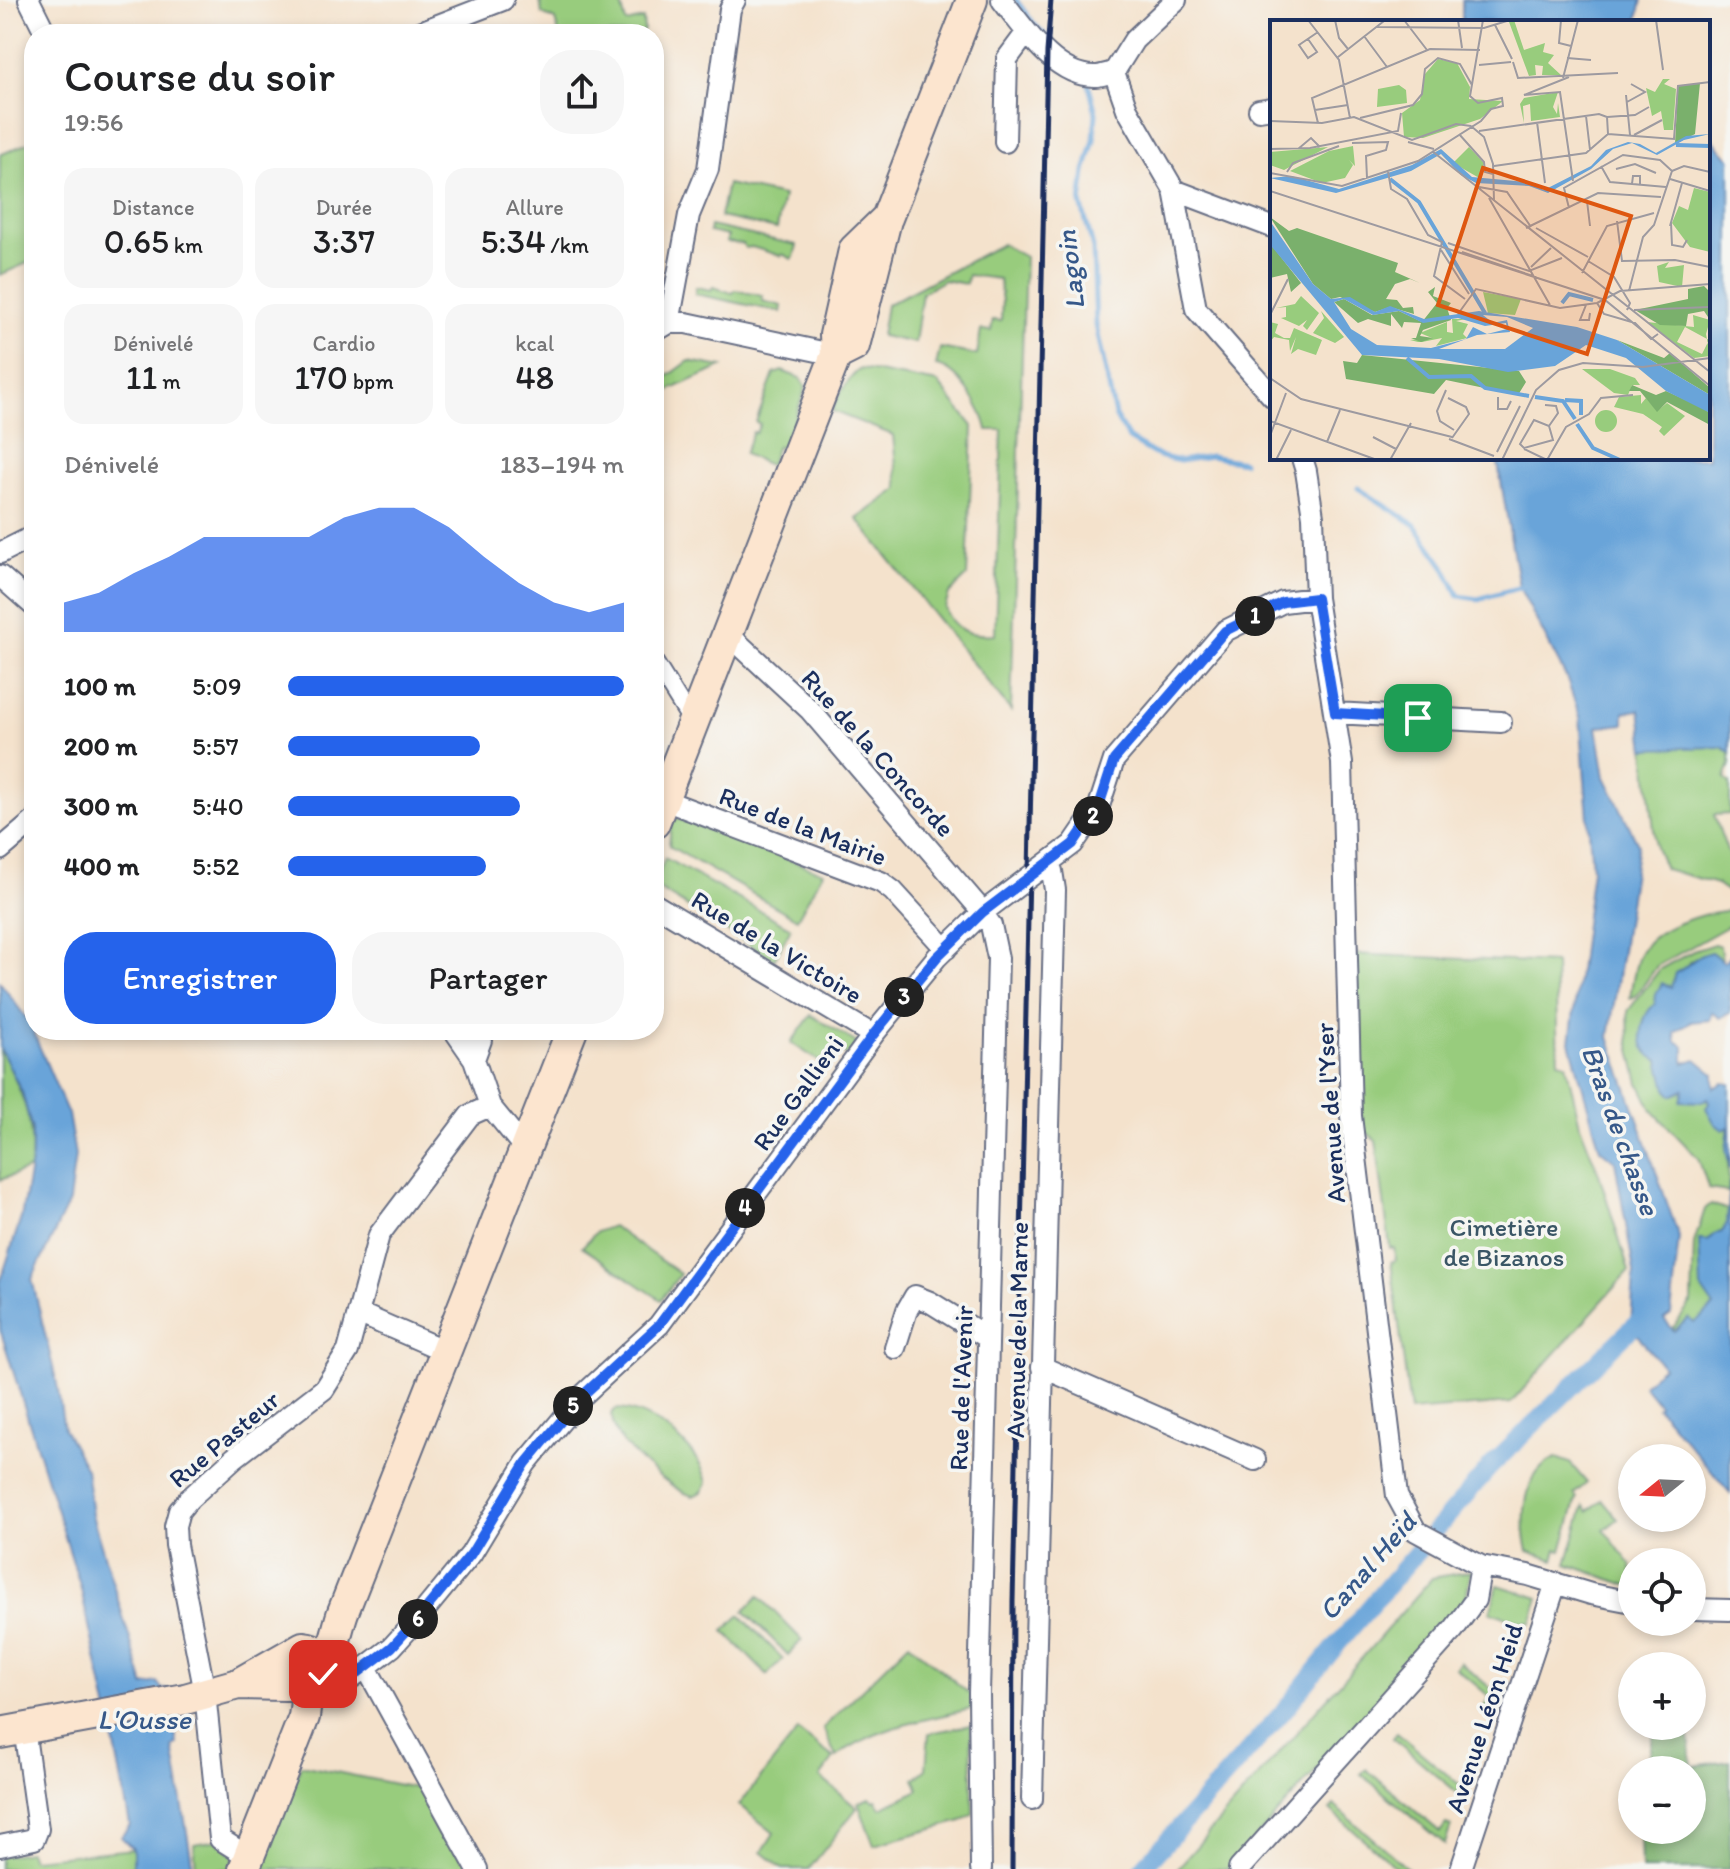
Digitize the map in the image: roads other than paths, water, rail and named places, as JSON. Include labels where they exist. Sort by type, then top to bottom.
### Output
[{"type":"main road","points":[[664,798],[836,355],[835,335],[854,250],[887,218],[972,0]]},
{"type":"main road","points":[[246,1863],[304,1717],[306,1671],[340,1619],[568,1040]]},
{"type":"main road","points":[[12,1731],[104,1715],[306,1671]]},
{"type":"street","points":[[29,0],[41,24]]},
{"type":"street","points":[[441,24],[503,0]]},
{"type":"street","points":[[664,319],[689,215],[708,169],[730,9],[735,0]]},
{"type":"street","points":[[1002,0],[1027,32],[1069,70],[1104,74]]},
{"type":"street","points":[[1104,74],[1176,0]]},
{"type":"street","points":[[1005,142],[1007,59],[1027,32]]},
{"type":"street","points":[[1104,74],[1174,190],[1196,309],[1270,394]]},
{"type":"street","points":[[1174,190],[1270,226]]},
{"type":"street","points":[[664,327],[709,327],[836,355]]},
{"type":"street","name":"Avenue de l'Yser","points":[[1302,460],[1313,516],[1316,598],[1342,763],[1351,1116],[1397,1496],[1416,1531],[1481,1566],[1618,1598]]},
{"type":"street","points":[[0,553],[24,541]]},
{"type":"street","points":[[0,576],[24,597]]},
{"type":"street","name":"Rue Gallieni","points":[[306,1671],[331,1688],[342,1685],[392,1647],[471,1554],[526,1463],[582,1396],[659,1325],[873,1035],[946,949],[983,912],[1073,844],[1099,806],[1114,760],[1225,631],[1283,602],[1316,598]]},
{"type":"street","name":"Rue de la Concorde","points":[[728,634],[810,710],[983,912]]},
{"type":"street","points":[[664,677],[692,722]]},
{"type":"street","points":[[1335,713],[1501,722]]},
{"type":"street","name":"Rue de la Mairie","points":[[664,814],[881,882],[946,949]]},
{"type":"street","points":[[1,847],[24,829]]},
{"type":"street","name":"Avenue de la Marne","points":[[1032,1799],[1055,890],[1048,863]]},
{"type":"street","name":"Rue de la Victoire","points":[[664,910],[873,1035]]},
{"type":"street","name":"Rue de l'Avenir","points":[[981,1869],[979,1693],[998,958],[991,925],[983,912]]},
{"type":"street","points":[[461,1040],[474,1059],[490,1106],[526,1150]]},
{"type":"street","points":[[474,1059],[481,1040]]},
{"type":"street","name":"Rue Pasteur","points":[[246,1863],[220,1839],[195,1696],[176,1545],[175,1526],[179,1511],[234,1458],[324,1389],[348,1351],[379,1235],[470,1115],[490,1106]]},
{"type":"street","points":[[895,1348],[907,1310],[915,1296],[988,1338]]},
{"type":"street","points":[[358,1313],[445,1351]]},
{"type":"street","points":[[1042,1367],[1255,1460]]},
{"type":"street","points":[[1239,1869],[1454,1629],[1475,1600],[1481,1566]]},
{"type":"street","name":"Avenue Léon Heid","points":[[1461,1869],[1556,1583]]},
{"type":"street","points":[[1706,1609],[1730,1610]]},
{"type":"street","points":[[366,1667],[477,1869]]},
{"type":"street","points":[[0,1846],[34,1839],[38,1829],[12,1731]]},
{"type":"water","points":[[1462,0],[1642,0],[1637,20],[1462,20]]},
{"type":"water","name":"Bras de chasse","points":[[1710,136],[1730,159],[1730,752],[1722,747],[1645,749],[1640,710],[1624,712],[1624,724],[1597,727],[1605,777],[1638,844],[1609,1037],[1679,1237],[1671,1314],[1664,1319],[1674,1331],[1689,1318],[1694,1323],[1714,1307],[1701,1288],[1699,1240],[1708,1241],[1722,1232],[1727,1223],[1730,1182],[1730,1493],[1706,1465],[1706,1444],[1688,1444],[1643,1385],[1663,1367],[1631,1327],[1634,1271],[1615,1161],[1600,1149],[1570,1042],[1592,869],[1580,717],[1566,677],[1519,587],[1497,460],[1710,460]]},
{"type":"water","points":[[1711,952],[1724,962],[1730,955],[1730,1013],[1720,1018],[1712,1012],[1710,1020],[1690,1022],[1675,1032],[1676,1041],[1684,1046],[1684,1063],[1696,1059],[1714,1074],[1714,1088],[1723,1083],[1730,1084],[1730,1169],[1726,1149],[1729,1127],[1723,1130],[1715,1124],[1706,1108],[1708,1098],[1702,1102],[1681,1101],[1684,1090],[1672,1096],[1666,1089],[1659,1060],[1646,1051],[1642,1035],[1645,1017],[1655,1004],[1662,983],[1671,987],[1675,973]]},
{"type":"water","name":"L'Ousse","points":[[0,982],[24,1015],[24,1040],[37,1040],[68,1114],[75,1155],[69,1202],[32,1279],[57,1384],[64,1429],[86,1469],[92,1515],[144,1685],[157,1682],[162,1689],[182,1692],[188,1728],[175,1731],[177,1745],[173,1747],[193,1869],[133,1869],[133,1849],[121,1837],[130,1825],[80,1585],[0,1329],[0,1283],[21,1218],[32,1157],[32,1130],[22,1092],[0,1048]]},
{"type":"waterway","name":"Lagoin","points":[[1016,0],[1035,25],[1072,61]]},
{"type":"waterway","name":"Lagoin","points":[[1088,82],[1096,113],[1094,140],[1081,203],[1093,247],[1096,325],[1115,416],[1129,439],[1158,456],[1180,461],[1210,456],[1243,462]]},
{"type":"waterway","name":"Lagoin","points":[[1358,488],[1414,524],[1444,566],[1459,596],[1478,599],[1525,586]]},
{"type":"waterway","name":"Canal Heïd","points":[[1142,1869],[1282,1713],[1490,1467],[1648,1312]]},
{"type":"railway","points":[[1012,1869],[1013,1601],[1047,52],[1051,0]]},
{"type":"park label","name":"Cimetière de Bizanos","points":[[1504,1242]]}]
